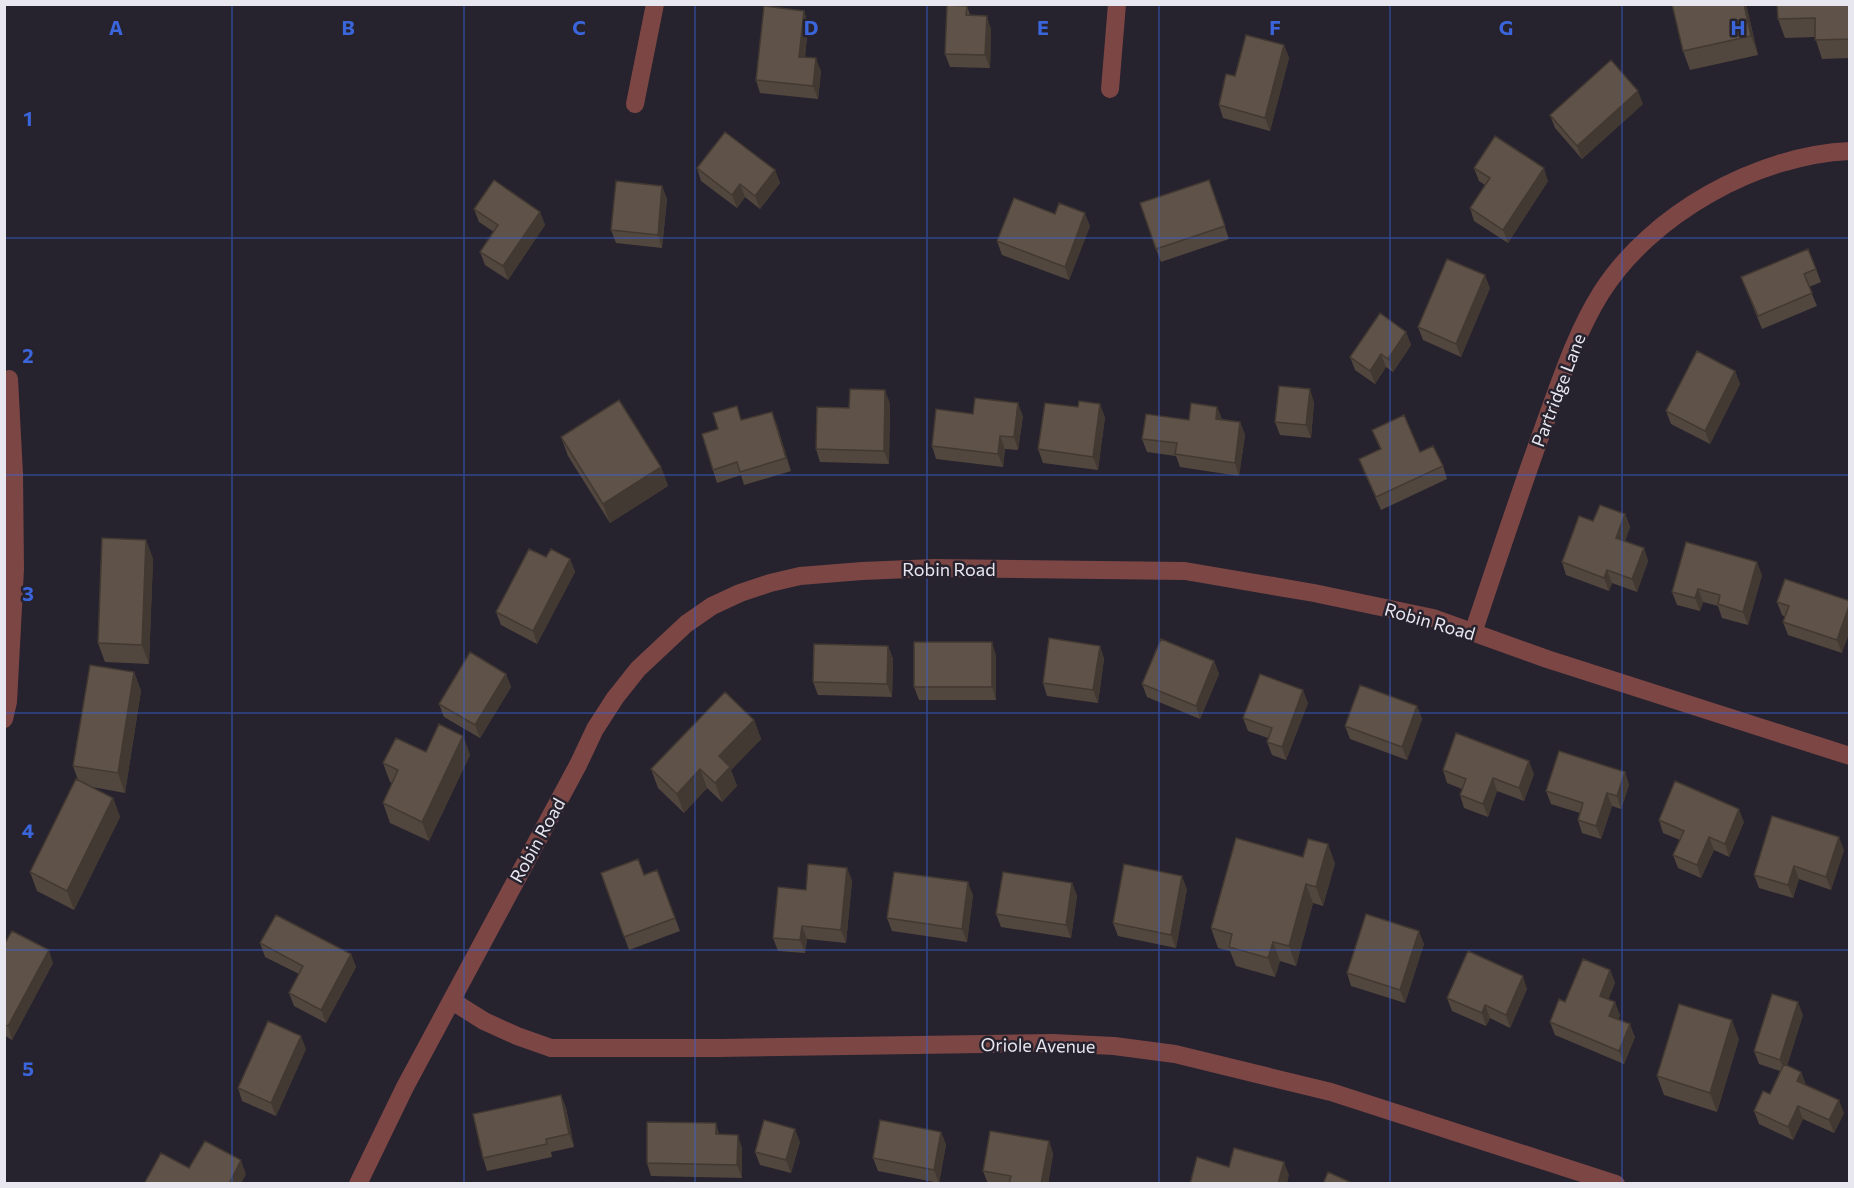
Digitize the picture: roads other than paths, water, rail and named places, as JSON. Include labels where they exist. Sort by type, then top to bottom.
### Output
[{"type":"street","points":[[634,104],[655,4]]},
{"type":"street","points":[[1110,89],[1117,4]]},
{"type":"street","name":"Partridge Lane","points":[[1473,633],[1575,339],[1602,292],[1625,262],[1651,236],[1683,211],[1717,190],[1774,165],[1810,156],[1850,151]]},
{"type":"street","points":[[4,719],[8,702],[15,569],[14,474],[9,379]]},
{"type":"street","name":"Robin Road","points":[[358,1184],[405,1087],[578,765],[595,729],[615,698],[638,669],[679,630],[712,606],[740,592],[770,583],[800,576],[946,568],[1185,571],[1314,593],[1433,618],[1710,713],[1850,756]]},
{"type":"street","name":"Oriole Avenue","points":[[452,1001],[484,1021],[551,1048],[1053,1043],[1114,1046],[1175,1054],[1330,1092],[1616,1184]]}]
